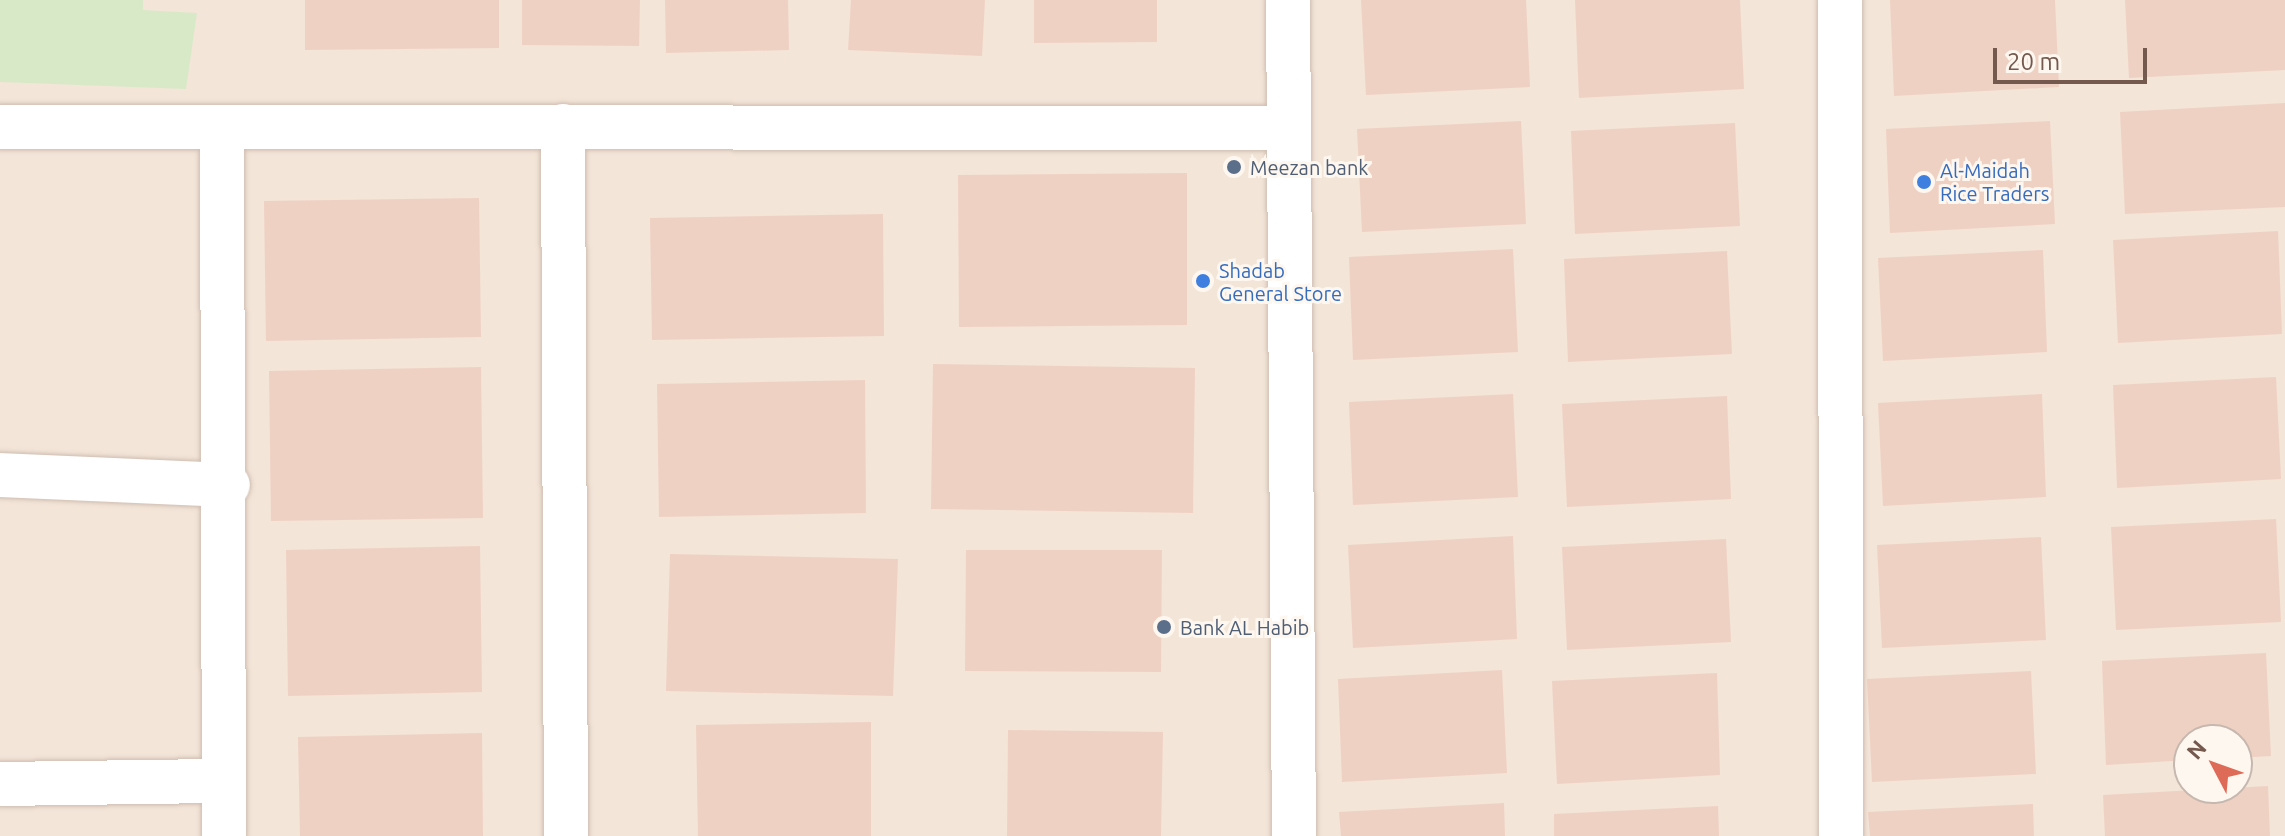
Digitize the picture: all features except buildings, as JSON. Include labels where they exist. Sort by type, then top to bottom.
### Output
[{"type":"street","points":[[1288,0],[1294,836]]},
{"type":"street","points":[[1840,0],[1841,836]]},
{"type":"street","points":[[563,126],[566,836]]},
{"type":"street","points":[[0,127],[1289,128]]},
{"type":"street","points":[[222,129],[228,485],[224,836]]},
{"type":"street","points":[[0,475],[228,485]]},
{"type":"street","points":[[0,784],[224,781]]},
{"type":"shaded area","points":[[0,0],[2285,0],[2285,836],[0,836]]},
{"type":"green space","points":[[0,0],[143,0],[143,10],[197,13],[186,89],[0,82]]},
{"type":"place","name":"Meezan bank","points":[[1234,167]]},
{"type":"place","name":"Al-Maidah Rice Traders","points":[[1924,182]]},
{"type":"place","name":"Shadab General Store","points":[[1203,281]]},
{"type":"place","name":"Bank AL Habib","points":[[1164,627]]}]
